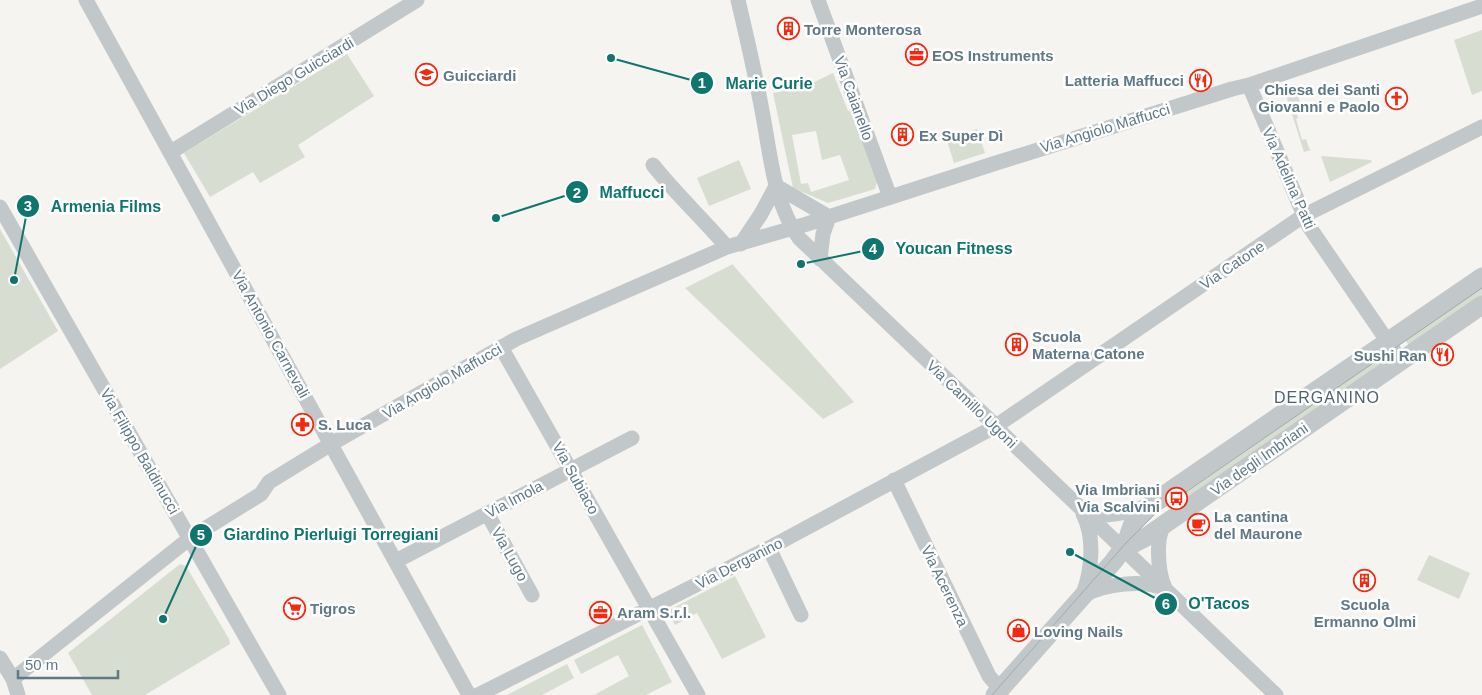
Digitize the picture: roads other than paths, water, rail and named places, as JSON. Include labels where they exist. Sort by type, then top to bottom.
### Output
[{"type":"street","name":"Via Antonio Carnevali","points":[[86,0],[470,695]]},
{"type":"street","name":"Via Diego Guicciardi","points":[[171,152],[417,0]]},
{"type":"street","name":"Via Camillo Ugoni","points":[[738,0],[763,114],[776,186],[785,214],[799,238],[1276,695]]},
{"type":"street","name":"Via Caianello","points":[[818,0],[890,196]]},
{"type":"street","name":"Via Angiolo Maffucci","points":[[13,679],[190,538],[261,494],[269,482],[331,444],[516,339],[734,246],[1249,85],[1482,6]]},
{"type":"street","name":"Via Adelina Patti","points":[[1249,85],[1308,225],[1388,342]]},
{"type":"street","name":"Via Catone","points":[[996,426],[1304,216],[1482,127]]},
{"type":"street","points":[[653,165],[734,246],[761,214],[776,186],[829,217],[823,234],[820,258]]},
{"type":"street","name":"Via Filippo Baldinucci","points":[[0,207],[279,695]]},
{"type":"street","name":"Via degli Imbriani","points":[[1080,508],[1090,514],[1115,513],[1140,509],[1155,501],[1482,277]]},
{"type":"street","name":"Via degli Imbriani","points":[[998,692],[1128,545],[1141,540],[1482,306]]},
{"type":"street","points":[[1388,342],[1401,361]]},
{"type":"street","name":"Via Subiaco","points":[[501,347],[698,695]]},
{"type":"street","name":"Via Derganino","points":[[478,695],[650,610],[996,426]]},
{"type":"street","name":"Via Imola","points":[[396,561],[632,438]]},
{"type":"street","name":"Via Acerenza","points":[[894,480],[998,692]]},
{"type":"street","name":"Via degli Imbriani","points":[[1123,549],[1133,523],[1155,501]]},
{"type":"street","name":"Via degli Imbriani","points":[[1077,603],[1085,588],[1090,559],[1087,525],[1080,508]]},
{"type":"street","name":"Via Lugo","points":[[487,514],[532,595]]},
{"type":"street","points":[[1167,522],[1160,533],[1159,552],[1162,581],[1168,591]]},
{"type":"street","points":[[769,548],[801,615]]},
{"type":"street","name":"Via degli Imbriani","points":[[1077,603],[1094,591],[1113,586],[1146,584],[1161,587],[1168,591]]},
{"type":"street","points":[[0,658],[13,679],[18,695]]},
{"type":"tram line","points":[[992,695],[1126,543],[1157,512],[1482,288]]},
{"type":"place","name":"Torre Monterosa","points":[[788,29]]},
{"type":"place","name":"EOS Instruments","points":[[916,55]]},
{"type":"place","name":"Marie Curie","points":[[611,58]]},
{"type":"place","name":"Guicciardi","points":[[427,75]]},
{"type":"place","name":"Latteria Maffucci","points":[[1200,80]]},
{"type":"place","name":"Chiesa dei Santi Giovanni e Paolo","points":[[1396,98]]},
{"type":"place","name":"Ex Super Dì","points":[[903,135]]},
{"type":"place","name":"Maffucci","points":[[496,218]]},
{"type":"place","name":"Youcan Fitness","points":[[801,264]]},
{"type":"place","name":"Armenia Films","points":[[14,280]]},
{"type":"place","name":"Scuola Materna Catone","points":[[1016,345]]},
{"type":"place","name":"Sushi Ran","points":[[1443,355]]},
{"type":"place","name":"S. Luca","points":[[302,424]]},
{"type":"place","name":"Via Imbriani Via Scalvini","points":[[1176,498]]},
{"type":"place","name":"La cantina del Maurone","points":[[1198,525]]},
{"type":"place","name":"O'Tacos","points":[[1070,552]]},
{"type":"place","name":"Scuola Ermanno Olmi","points":[[1365,581]]},
{"type":"place","name":"Tigros","points":[[294,608]]},
{"type":"place","name":"Aram S.r.l.","points":[[601,612]]},
{"type":"place","name":"Giardino Pierluigi Torregiani","points":[[163,619]]},
{"type":"place","name":"Loving Nails","points":[[1018,631]]},
{"type":"district","name":"DERGANINO","points":[[1327,397]]}]
